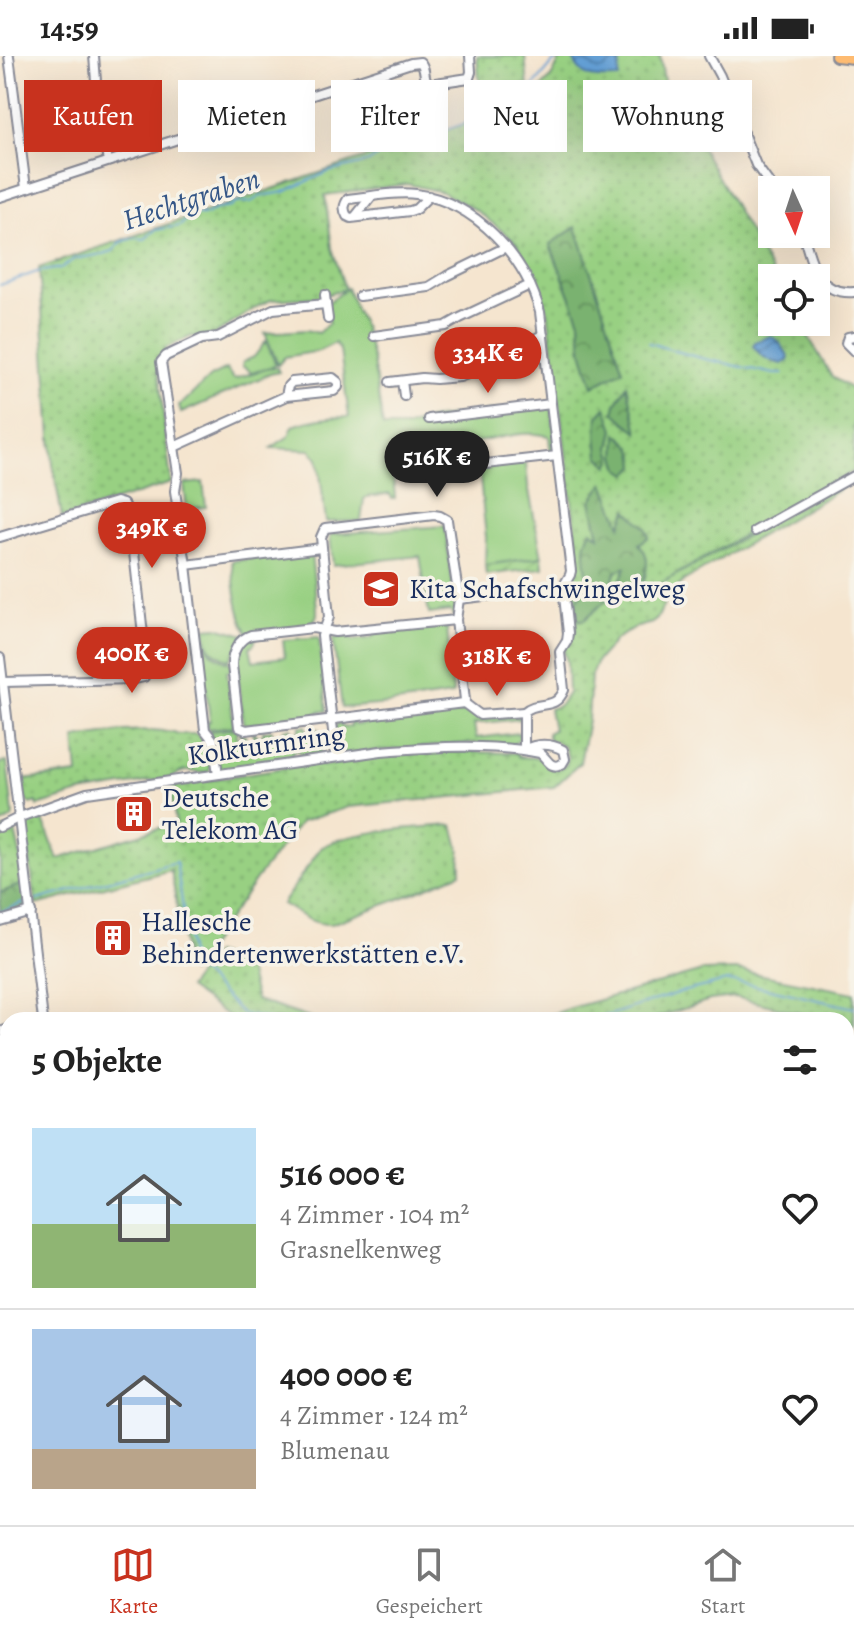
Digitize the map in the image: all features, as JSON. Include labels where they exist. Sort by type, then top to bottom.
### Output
[{"type":"main road","points":[[836,56],[854,58]]},
{"type":"street","points":[[9,56],[26,188]]},
{"type":"street","points":[[94,56],[99,118],[108,161]]},
{"type":"street","points":[[0,197],[411,63],[420,62],[423,65],[429,84],[469,78],[470,56]]},
{"type":"street","points":[[709,56],[756,165],[764,176]]},
{"type":"street","points":[[411,193],[429,196],[410,211],[355,217],[347,216],[344,212],[348,199],[411,193]]},
{"type":"street","name":"Kolkturmring","points":[[324,631],[313,628],[251,635],[240,643],[232,655],[239,727],[246,730],[464,703],[480,715],[524,712],[530,707],[554,703],[564,690],[560,652],[568,633],[563,587],[571,571],[540,312],[530,285],[506,247],[475,219],[429,196]]},
{"type":"street","points":[[355,217],[371,197]]},
{"type":"street","points":[[360,296],[429,287],[506,247]]},
{"type":"street","points":[[807,248],[820,278],[837,291],[854,292]]},
{"type":"street","points":[[374,336],[446,326],[530,285]]},
{"type":"street","points":[[218,774],[213,740],[205,730],[175,491],[178,473],[162,359],[202,339],[218,337],[273,309],[326,299],[328,319]]},
{"type":"street","points":[[390,382],[460,377],[477,364],[543,335]]},
{"type":"street","points":[[854,336],[848,337],[846,343],[854,351]]},
{"type":"street","points":[[174,447],[286,396],[334,391],[338,382],[333,378],[292,382],[286,396]]},
{"type":"street","points":[[402,381],[404,396]]},
{"type":"street","points":[[429,419],[551,404]]},
{"type":"street","points":[[477,465],[557,456]]},
{"type":"street","points":[[755,531],[854,476]]},
{"type":"street","points":[[0,537],[116,502],[123,504],[130,518],[147,674],[135,679],[3,682]]},
{"type":"street","points":[[336,757],[322,636],[329,617],[321,548],[325,528],[434,515],[445,518],[449,524],[459,599],[456,620],[464,703]]},
{"type":"street","points":[[186,565],[321,548]]},
{"type":"street","points":[[459,599],[563,587]]},
{"type":"street","points":[[324,631],[456,620]]},
{"type":"street","points":[[0,658],[42,1012]]},
{"type":"street","points":[[524,712],[524,750]]},
{"type":"street","name":"Kolkturmring","points":[[0,827],[87,793],[336,757],[419,748],[485,747],[540,753],[550,765],[555,766],[565,759],[563,750],[557,747],[536,744],[524,750]]},
{"type":"street","points":[[0,921],[31,912]]},
{"type":"green space","points":[[477,56],[525,56],[527,80],[479,80]]},
{"type":"green space","points":[[562,56],[660,56],[664,80],[583,80],[583,152],[704,152],[767,264],[758,264],[758,336],[808,336],[832,377],[854,390],[854,471],[649,590],[854,476],[854,481],[685,580],[667,598],[657,619],[615,640],[597,661],[591,675],[588,720],[580,763],[554,787],[348,807],[301,822],[262,871],[191,972],[186,960],[171,870],[36,905],[25,825],[28,819],[41,815],[58,859],[176,823],[170,788],[182,784],[321,762],[322,766],[363,760],[363,757],[422,751],[516,753],[519,757],[541,758],[550,768],[558,769],[566,765],[568,757],[563,745],[549,740],[547,733],[553,730],[549,709],[560,705],[568,693],[564,651],[568,637],[576,631],[571,592],[578,549],[548,312],[517,243],[476,210],[442,192],[408,184],[325,195],[332,248],[345,289],[319,297],[271,300],[214,335],[192,336],[165,348],[166,353],[157,358],[171,483],[62,518],[53,465],[39,268],[382,152],[448,152],[448,129],[464,124],[464,152],[567,152],[567,80],[549,80]],"holes":[[[576,228],[582,351],[580,321],[550,245]],[[627,511],[639,544],[625,591],[620,581],[627,566],[614,577],[613,594],[584,620],[576,600],[586,583],[585,549],[600,538],[595,518],[621,526]]]},
{"type":"green space","points":[[576,227],[623,370],[593,386],[582,351],[580,321],[550,244]]},
{"type":"green space","points":[[347,288],[365,331],[373,361],[383,427],[408,427],[429,419],[551,404],[557,456],[551,457],[549,436],[537,434],[462,443],[452,456],[408,455],[408,460],[392,462],[395,498],[392,499],[390,494],[364,499],[361,521],[326,522],[318,458],[310,450],[271,448],[289,436],[293,426],[321,419],[349,417],[340,350],[335,343],[319,351],[285,357],[278,365],[265,333],[307,330],[318,333],[329,323],[326,304]]},
{"type":"green space","points":[[266,341],[276,365],[252,373],[242,366],[243,362],[254,357]]},
{"type":"green space","points":[[277,368],[279,372],[181,413],[179,405],[210,377],[226,369],[234,379]]},
{"type":"green space","points":[[627,385],[638,432],[614,412]]},
{"type":"green space","points":[[606,407],[614,429],[610,448],[613,458],[609,466],[599,456],[597,435],[598,416]]},
{"type":"green space","points":[[617,434],[634,450],[636,466],[628,474],[620,469],[616,456]]},
{"type":"green space","points":[[526,463],[542,557],[485,565],[486,537],[479,468]]},
{"type":"green space","points":[[203,482],[206,507],[194,508],[195,519],[188,520],[184,484]]},
{"type":"green space","points":[[604,483],[621,525],[627,510],[646,528],[649,537],[639,544],[647,558],[646,573],[643,584],[625,591],[620,581],[626,567],[617,571],[613,594],[584,620],[577,620],[576,600],[585,589],[587,576],[586,541],[591,530],[599,536],[591,501]]},
{"type":"green space","points":[[445,526],[455,616],[450,611],[429,614],[420,556],[333,565],[332,534]]},
{"type":"green space","points":[[309,552],[317,608],[312,625],[248,634],[239,608],[232,561]]},
{"type":"green space","points":[[542,557],[543,568],[486,575],[485,565]]},
{"type":"green space","points":[[445,625],[451,695],[342,708],[333,638],[371,638],[376,633]]},
{"type":"green space","points":[[217,627],[245,635],[230,660],[214,652],[207,641],[206,628]]},
{"type":"green space","points":[[204,637],[213,654],[231,663],[231,670],[227,671],[234,726],[208,729],[206,687],[203,687],[201,673],[204,672],[202,652],[198,652],[197,638]]},
{"type":"green space","points":[[319,637],[327,711],[318,712],[314,717],[245,725],[236,656],[243,651],[239,647],[246,639],[256,638],[250,647],[253,661],[285,657],[283,640]]},
{"type":"green space","points":[[461,709],[475,715],[518,716],[521,719],[474,724],[476,738],[520,733],[519,740],[512,745],[474,743],[339,752],[337,724],[351,726],[353,721],[354,725],[365,724],[365,719],[368,719],[370,724],[382,722],[382,717],[386,721],[403,719],[406,714],[407,719],[421,717],[421,713],[426,717],[436,716],[435,711],[439,711],[441,716],[462,713]]},
{"type":"green space","points":[[300,726],[306,726],[307,731],[319,729],[322,754],[303,757],[298,750],[293,751],[288,762],[225,771],[220,769],[209,731],[237,728],[237,738],[242,739],[241,733],[245,735],[247,745],[254,744],[253,732],[257,736],[263,736],[263,731],[272,730],[272,735],[283,734],[284,729],[291,728],[292,733],[300,731]]},
{"type":"green space","points":[[152,730],[196,734],[209,744],[209,772],[185,771],[171,778],[80,793],[38,806],[37,802],[31,804],[26,801],[22,780],[78,774],[75,738]]},
{"type":"green space","points":[[7,762],[13,814],[12,818],[0,825],[0,763]]},
{"type":"green space","points":[[453,825],[460,852],[461,873],[331,924],[311,920],[282,904],[320,849],[330,843],[383,831]]},
{"type":"green space","points":[[14,826],[25,883],[0,893],[0,831]]},
{"type":"green space","points":[[25,883],[27,909],[0,919],[0,893]]},
{"type":"green space","points":[[214,953],[247,966],[256,1000],[291,1012],[222,1012],[188,988]]},
{"type":"green space","points":[[737,970],[854,993],[854,1012],[796,1012],[735,997],[710,1000],[674,1012],[559,1012],[702,971]]},
{"type":"water","points":[[576,56],[620,56],[619,78],[586,75],[573,59]]},
{"type":"water","points":[[771,336],[779,342],[788,360],[782,364],[766,358],[753,346],[755,342]]},
{"type":"waterway","name":"Hechtgraben","points":[[0,285],[37,272],[62,268],[74,259],[113,251],[121,242],[145,239],[155,230],[180,226],[191,215],[206,215],[235,203],[251,202],[261,196],[284,192],[328,172],[369,162],[385,151],[410,148],[442,131],[512,105],[526,95],[559,56]]},
{"type":"waterway","points":[[649,343],[700,358],[783,374]]},
{"type":"waterway","points":[[37,900],[176,862],[193,965]]},
{"type":"waterway","points":[[0,912],[24,903]]},
{"type":"waterway","points":[[197,969],[241,1012]]},
{"type":"waterway","points":[[619,1012],[727,981],[854,1008]]},
{"type":"place","name":"Kita Schafschwingelweg","points":[[381,589]]},
{"type":"place","name":"Deutsche Telekom AG","points":[[134,814]]},
{"type":"place","name":"Hallesche Behindertenwerkstätten e.V.","points":[[113,938]]}]
